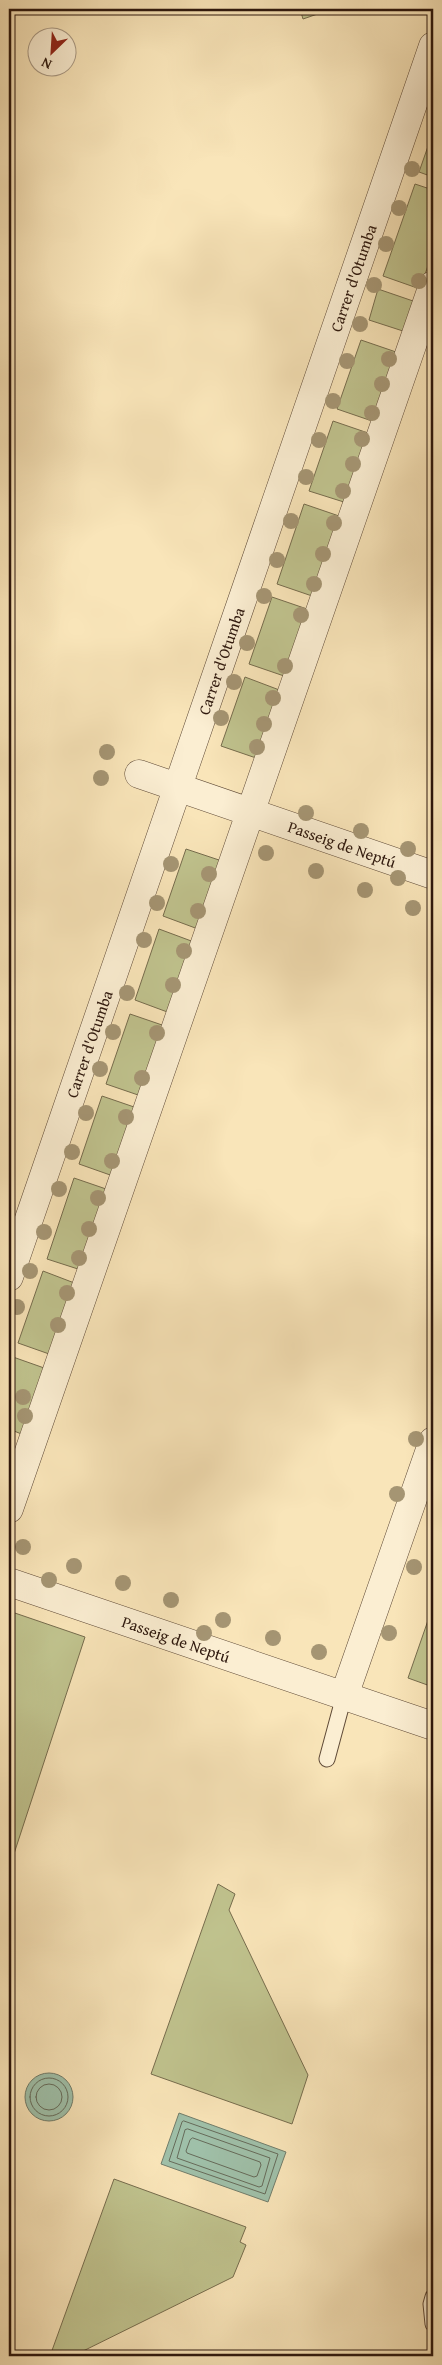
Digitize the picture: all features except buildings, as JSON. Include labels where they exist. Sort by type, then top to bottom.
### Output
[{"type":"street","name":"Carrer d'Otumba","points":[[9,1277],[433,46]]},
{"type":"street","points":[[9,1509],[250,813],[423,350],[433,285]]},
{"type":"street","name":"Passeig de Neptú","points":[[139,774],[433,875]]},
{"type":"street","points":[[344,1696],[433,1441]]},
{"type":"street","name":"Passeig de Neptú","points":[[9,1582],[433,1726]]},
{"type":"lane","points":[[327,1759],[344,1696]]},
{"type":"lane","points":[[433,2297],[431,2304],[433,2324]]},
{"type":"shaded area","points":[[300,9],[332,9],[303,19]]},
{"type":"shaded area","points":[[433,132],[433,177],[419,172]]},
{"type":"shaded area","points":[[415,184],[433,190],[433,251],[420,289],[383,276]]},
{"type":"shaded area","points":[[378,289],[416,302],[406,332],[369,320]]},
{"type":"shaded area","points":[[361,340],[399,353],[375,422],[337,409]]},
{"type":"shaded area","points":[[333,421],[371,434],[347,503],[309,491]]},
{"type":"shaded area","points":[[304,504],[342,517],[315,597],[277,584]]},
{"type":"shaded area","points":[[272,597],[310,610],[287,677],[249,664]]},
{"type":"shaded area","points":[[245,677],[282,691],[259,759],[221,746]]},
{"type":"shaded area","points":[[186,849],[222,861],[198,929],[163,916]]},
{"type":"shaded area","points":[[159,929],[194,942],[170,1013],[135,1000]]},
{"type":"shaded area","points":[[130,1014],[165,1026],[141,1096],[106,1084]]},
{"type":"shaded area","points":[[102,1096],[137,1108],[113,1176],[79,1164]]},
{"type":"shaded area","points":[[74,1178],[109,1190],[81,1270],[47,1259]]},
{"type":"shaded area","points":[[43,1271],[77,1284],[52,1355],[18,1343]]},
{"type":"shaded area","points":[[13,1357],[47,1369],[24,1435],[9,1429],[9,1371]]},
{"type":"shaded area","points":[[433,1606],[433,1687],[408,1678]]},
{"type":"shaded area","points":[[9,1611],[85,1637],[9,1869]]},
{"type":"shaded area","points":[[218,1884],[235,1894],[229,1910],[308,2075],[292,2124],[151,2074]]},
{"type":"shaded area","points":[[114,2179],[246,2227],[240,2242],[246,2245],[233,2277],[73,2356],[50,2356]]},
{"type":"water","points":[[44,2073],[54,2073],[66,2080],[73,2092],[73,2102],[66,2114],[54,2121],[44,2121],[36,2117],[29,2110],[25,2102],[25,2092],[29,2084],[36,2077]]},
{"type":"water","points":[[179,2113],[286,2152],[268,2202],[161,2164]]}]
